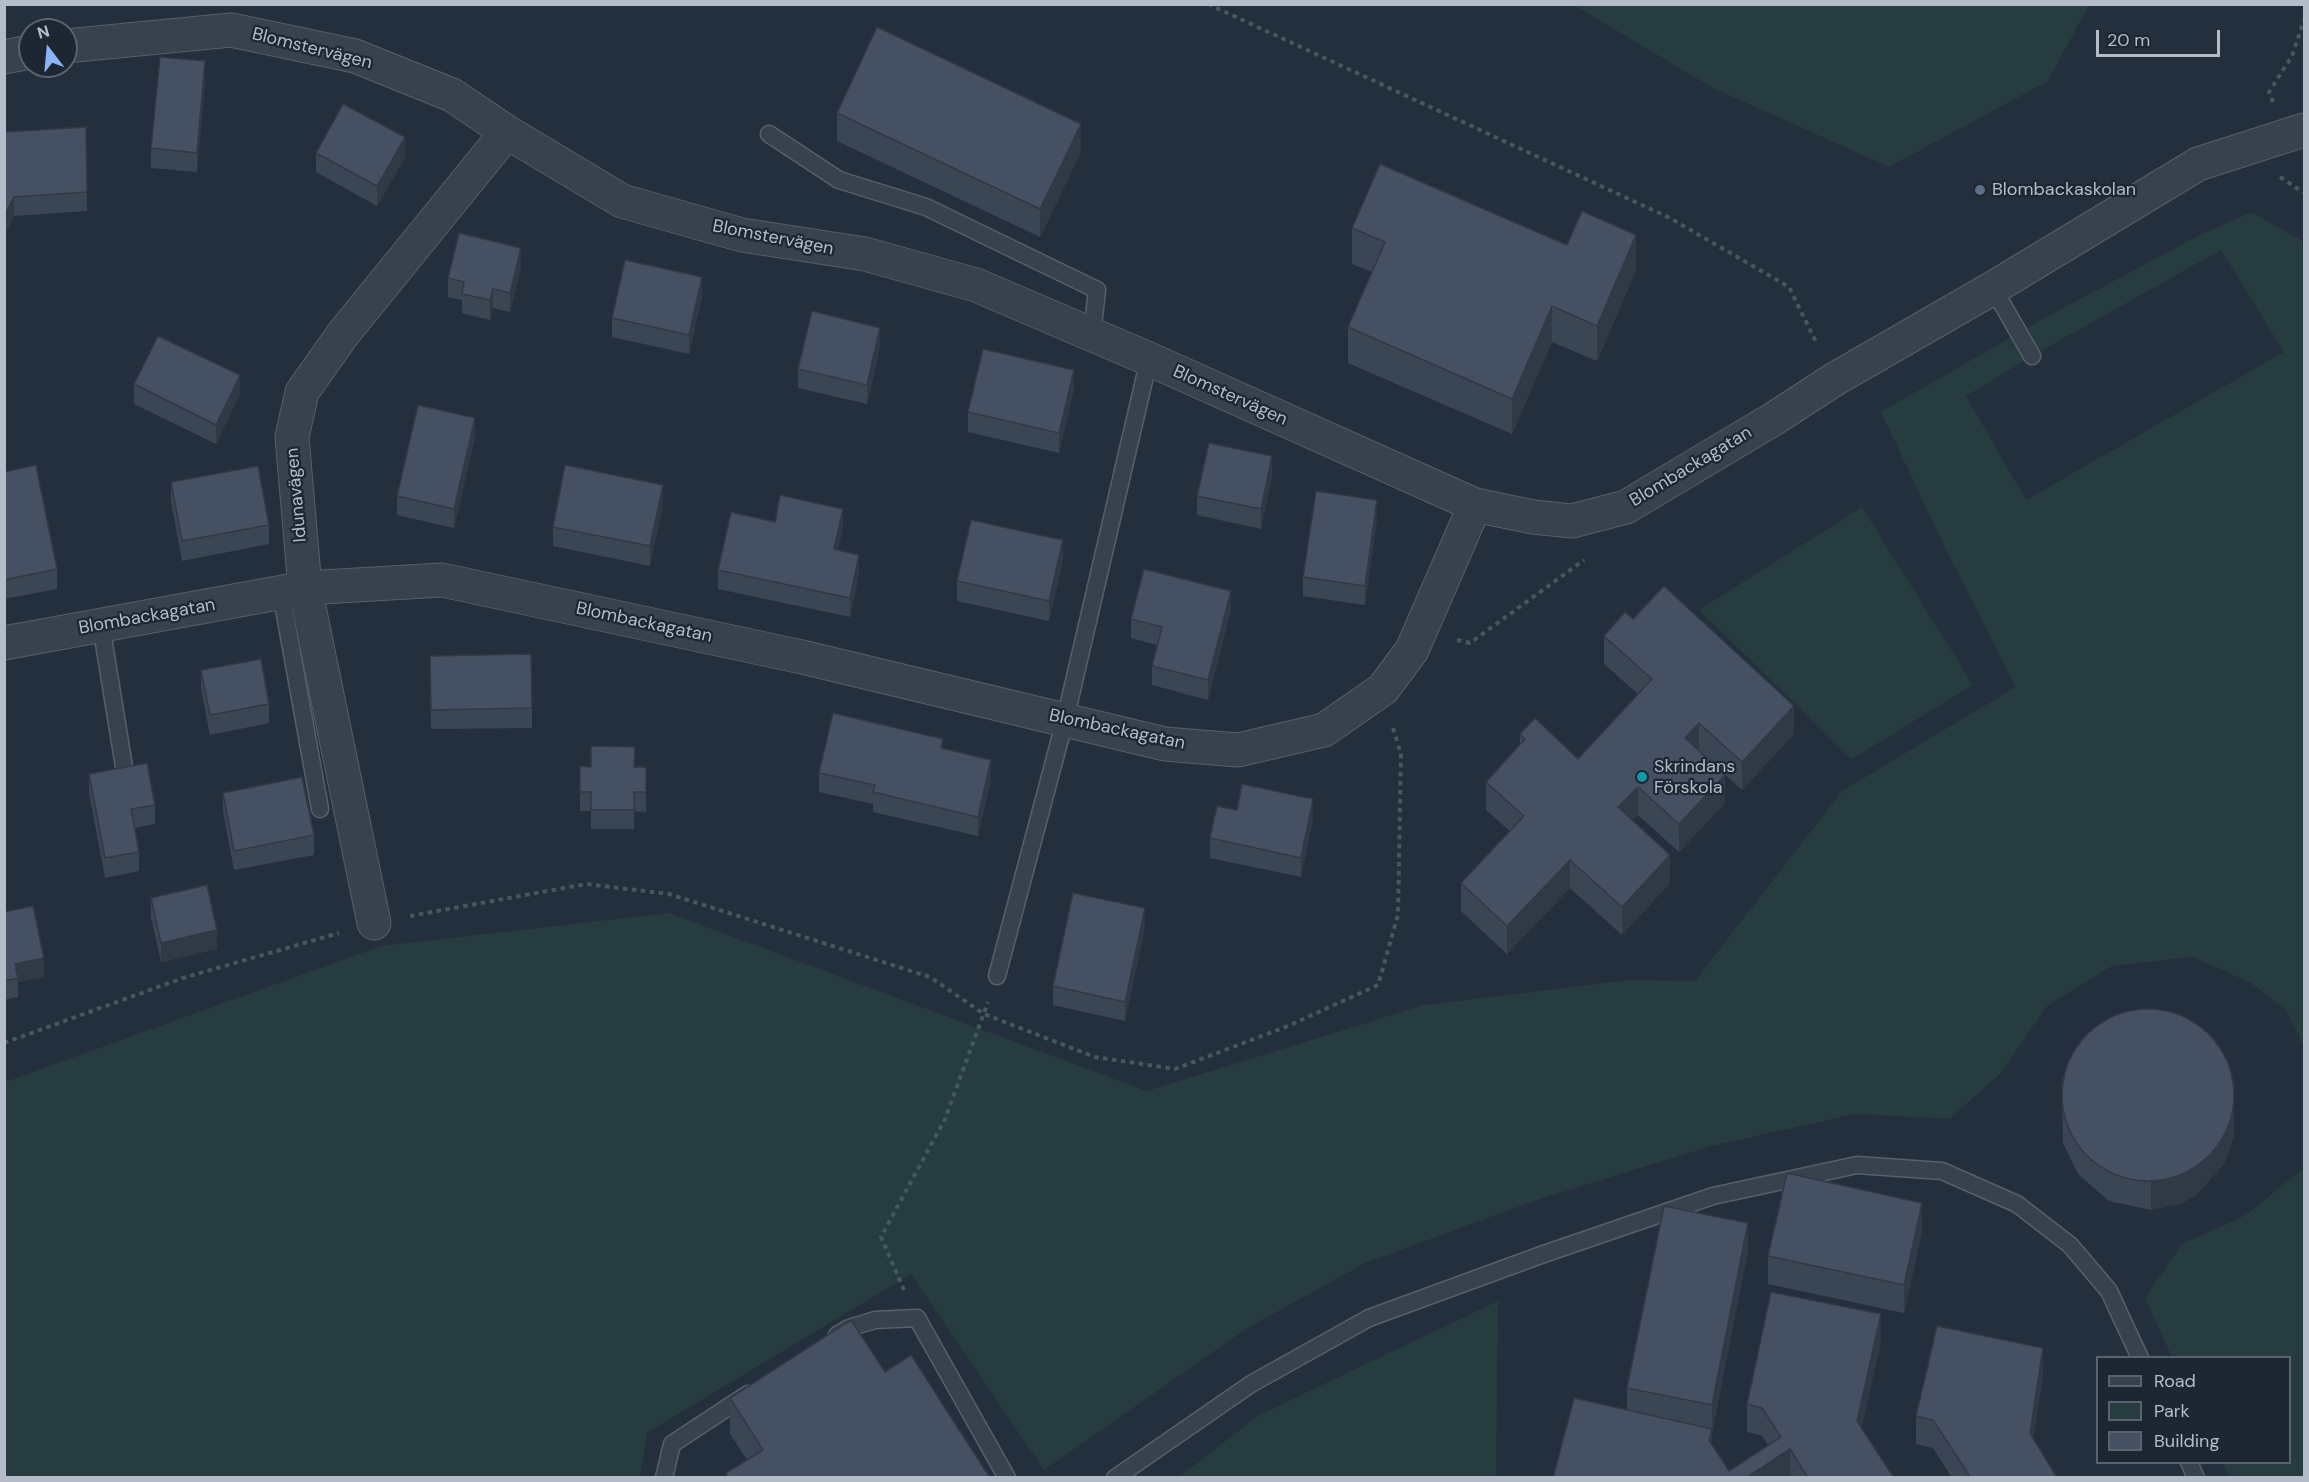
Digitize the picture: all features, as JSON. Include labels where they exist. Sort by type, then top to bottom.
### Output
[{"type":"street","name":"Blomstervägen","points":[[78,45],[231,30],[356,56],[452,95],[507,132],[622,201],[741,235],[865,254],[964,282],[1092,334],[1475,505]]},
{"type":"street","name":"Blombackagatan","points":[[4,643],[293,590],[442,580],[802,657],[1165,744],[1238,750],[1324,730],[1383,689],[1412,650],[1475,505],[1533,517],[1572,521],[1626,507],[1775,418],[1843,374],[1993,288],[2198,164],[2304,130]]},
{"type":"street","name":"Idunavägen","points":[[374,923],[293,590],[292,437],[302,392],[343,334],[507,132]]},
{"type":"lane","points":[[769,134],[839,180],[926,207],[1097,290],[1092,334]]},
{"type":"lane","points":[[1993,288],[2032,356]]},
{"type":"lane","points":[[997,976],[1065,720],[1149,359]]},
{"type":"lane","points":[[293,590],[320,809]]},
{"type":"lane","points":[[101,625],[125,773]]},
{"type":"lane","points":[[1115,1478],[1251,1384],[1369,1318],[1541,1255],[1713,1196],[1857,1165],[1942,1171],[2017,1204],[2070,1245],[2109,1291],[2139,1356]]},
{"type":"lane","points":[[820,1347],[849,1328],[875,1320],[917,1318],[1007,1478]]},
{"type":"lane","points":[[664,1478],[672,1444],[760,1386]]},
{"type":"lane","points":[[2190,1464],[2196,1478]]},
{"type":"path","points":[[1208,4],[1670,218],[1789,287],[1823,357],[1843,374]]},
{"type":"path","points":[[4,1043],[183,978],[374,923],[586,884],[669,894],[930,977],[984,1014],[1095,1057],[1175,1069],[1288,1026],[1378,985],[1398,915],[1401,754],[1383,689]]},
{"type":"path","points":[[917,1318],[881,1237],[945,1119],[997,976]]},
{"type":"green space","points":[[1574,5],[2089,5],[2048,81],[1889,167],[1713,88]]},
{"type":"green space","points":[[2251,212],[2304,242],[2304,1047],[2286,1010],[2251,983],[2193,957],[2112,966],[2047,1006],[2000,1074],[1949,1119],[1856,1114],[1711,1146],[1537,1200],[1365,1263],[1246,1329],[1044,1470],[911,1274],[647,1433],[640,1477],[5,1478],[5,1082],[381,946],[669,913],[1147,1091],[1424,1005],[1629,980],[1695,981],[1842,791],[2016,687],[1944,546],[1881,412],[2046,317],[2200,235]],"holes":[[[2221,250],[2284,352],[2026,500],[1966,396],[2032,356]]]},
{"type":"green space","points":[[1862,507],[1973,685],[1852,759],[1699,610]]},
{"type":"green space","points":[[2304,1168],[2304,1477],[2230,1477],[2223,1464],[2291,1464],[2291,1356],[2172,1356],[2145,1298],[2182,1244],[2246,1215]]},
{"type":"green space","points":[[1498,1301],[1496,1477],[1179,1477],[1259,1415]]},
{"type":"building","points":[[877,27],[1081,124],[1040,209],[837,113]]},
{"type":"building","points":[[160,57],[205,61],[197,153],[151,148]]},
{"type":"building","points":[[343,104],[405,137],[377,186],[316,153]]},
{"type":"building","points":[[86,127],[87,192],[14,197],[4,216],[4,132]]},
{"type":"building","points":[[1380,164],[1567,245],[1582,211],[1636,235],[1597,326],[1552,306],[1512,399],[1348,327],[1385,242],[1352,228]]},
{"type":"building","points":[[459,233],[521,248],[510,293],[493,289],[490,300],[462,294],[464,282],[448,278]]},
{"type":"building","points":[[625,260],[702,277],[689,335],[612,318]]},
{"type":"building","points":[[812,311],[880,328],[867,385],[798,369]]},
{"type":"building","points":[[158,336],[240,375],[216,425],[134,384]]},
{"type":"building","points":[[983,349],[1074,370],[1059,433],[968,412]]},
{"type":"building","points":[[418,405],[475,418],[454,509],[397,496]]},
{"type":"building","points":[[1209,443],[1272,456],[1261,509],[1197,496]]},
{"type":"building","points":[[36,465],[57,569],[4,580],[4,472]]},
{"type":"building","points":[[565,465],[663,485],[650,546],[553,527]]},
{"type":"building","points":[[258,466],[269,525],[182,541],[171,482]]},
{"type":"building","points":[[1316,491],[1377,500],[1365,586],[1303,577]]},
{"type":"building","points":[[780,495],[843,509],[834,549],[859,555],[850,598],[718,570],[731,512],[775,522]]},
{"type":"building","points":[[971,520],[1063,540],[1049,601],[957,581]]},
{"type":"building","points":[[1144,569],[1231,591],[1208,680],[1152,666],[1162,627],[1131,619]]},
{"type":"building","name":"Skrindans Förskola","points":[[1664,586],[1794,706],[1742,762],[1699,723],[1685,738],[1725,775],[1679,824],[1638,787],[1618,807],[1670,855],[1622,907],[1570,860],[1507,926],[1461,883],[1524,816],[1486,782],[1525,739],[1520,734],[1535,718],[1578,759],[1652,679],[1604,636],[1625,612],[1633,619]]},
{"type":"building","points":[[531,654],[532,708],[431,710],[430,656]]},
{"type":"building","points":[[261,659],[269,704],[210,715],[201,670]]},
{"type":"building","points":[[833,713],[943,739],[941,748],[991,760],[978,817],[873,792],[875,785],[819,773]]},
{"type":"building","points":[[591,746],[635,747],[634,767],[646,767],[646,792],[634,792],[634,810],[591,810],[591,792],[580,792],[580,766],[591,767]]},
{"type":"building","points":[[147,763],[155,805],[131,809],[139,852],[105,858],[89,774]]},
{"type":"building","points":[[302,777],[314,835],[234,851],[223,793]]},
{"type":"building","points":[[1242,784],[1313,799],[1301,858],[1210,838],[1217,806],[1237,810]]},
{"type":"building","points":[[207,885],[217,930],[161,943],[151,898]]},
{"type":"building","points":[[1073,893],[1145,908],[1125,1002],[1053,986]]},
{"type":"building","points":[[33,906],[44,958],[15,964],[18,978],[4,981],[4,912]]},
{"type":"building","points":[[2148,1009],[2181,1016],[2209,1034],[2227,1062],[2234,1095],[2227,1128],[2209,1156],[2181,1174],[2148,1181],[2115,1174],[2087,1156],[2069,1128],[2062,1095],[2069,1062],[2087,1034],[2115,1016]]},
{"type":"building","points":[[1787,1173],[1922,1203],[1904,1285],[1768,1256]]},
{"type":"building","points":[[1664,1206],[1748,1223],[1712,1405],[1627,1388]]},
{"type":"building","points":[[1771,1292],[1881,1314],[1857,1421],[1894,1478],[1808,1478],[1790,1449],[1746,1478],[1553,1478],[1574,1398],[1712,1429],[1709,1440],[1729,1471],[1781,1437],[1762,1408],[1747,1404]]},
{"type":"building","points":[[851,1320],[885,1372],[911,1355],[990,1478],[728,1478],[726,1473],[763,1450],[730,1398]]},
{"type":"building","points":[[1937,1326],[2043,1348],[2030,1433],[2057,1478],[1971,1478],[1933,1420],[1916,1416]]},
{"type":"place","name":"Blombackaskolan","points":[[1980,190]]},
{"type":"place","name":"Skrindans Förskola","points":[[1642,777]]}]
